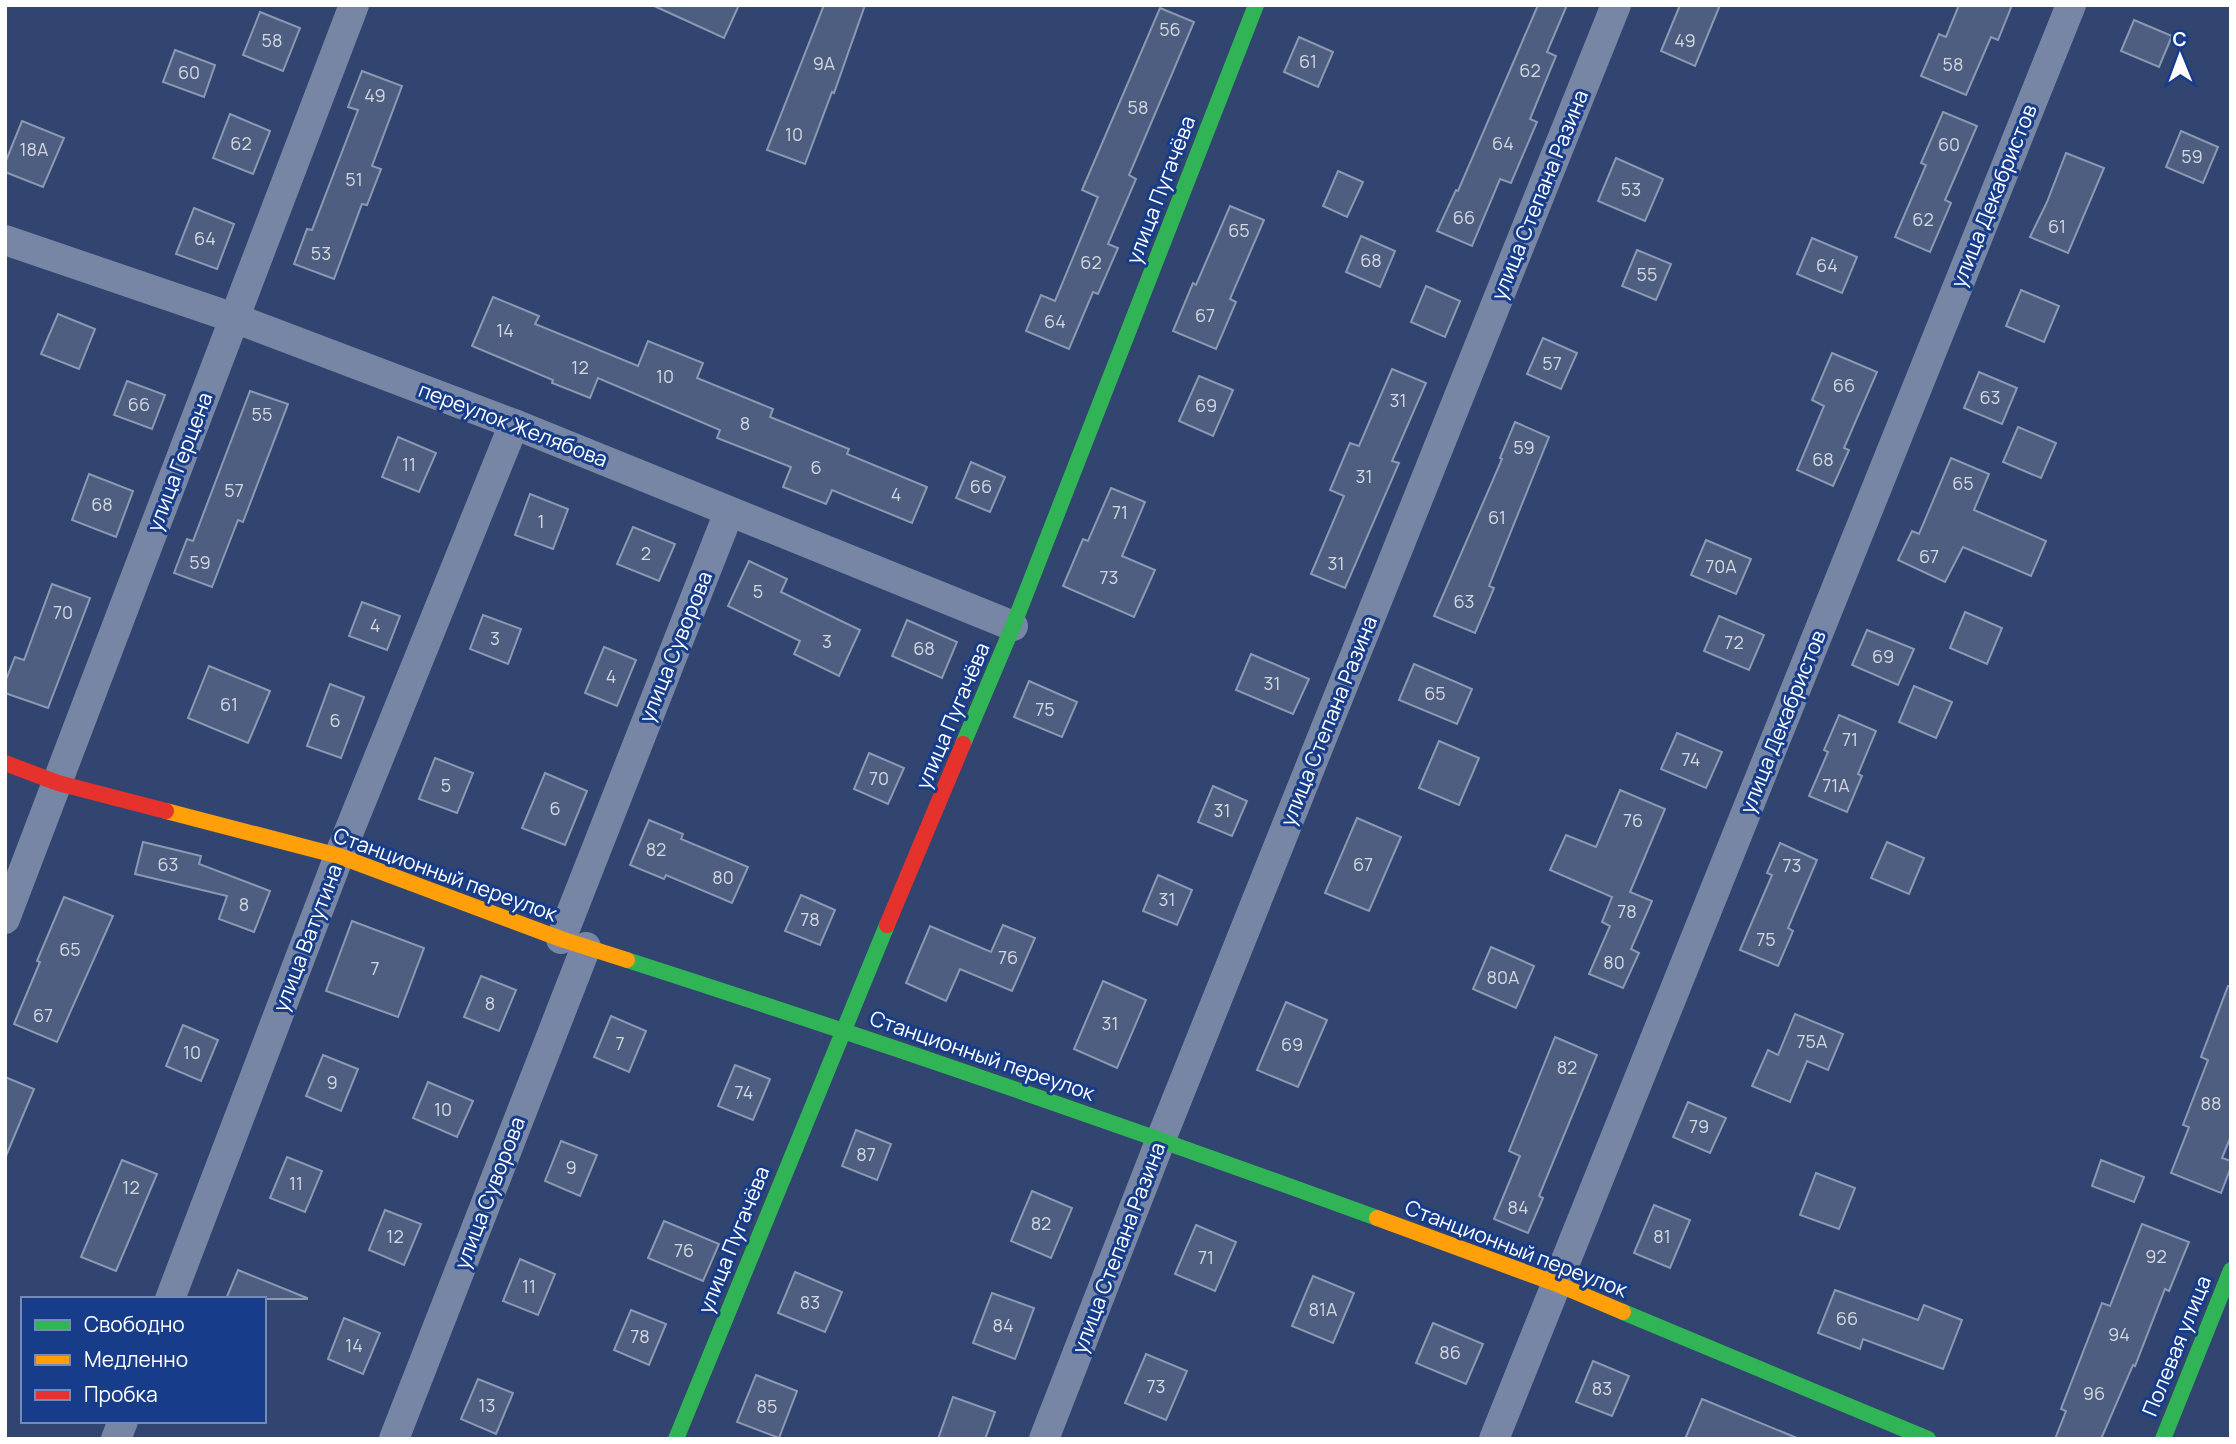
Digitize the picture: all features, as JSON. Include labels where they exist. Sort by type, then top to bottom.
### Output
[{"type":"street","name":"улица Герцена","points":[[5,919],[354,5]]},
{"type":"street","name":"улица Пугачёва","points":[[676,1439],[843,1030],[1013,626],[1256,5]]},
{"type":"street","name":"улица Степана Разина","points":[[1044,1439],[1161,1139],[1616,5]]},
{"type":"street","name":"улица Декабристов","points":[[1494,1439],[2071,5]]},
{"type":"street","name":"переулок Желябова","points":[[5,240],[234,318],[514,424],[1013,626]]},
{"type":"street","name":"улица Ватутина","points":[[171,1297],[339,856],[514,424]]},
{"type":"street","name":"улица Суворова","points":[[394,1439],[729,512]]},
{"type":"street","name":"Станционный переулок","points":[[5,763],[58,783],[339,856],[573,943],[843,1030],[1161,1139],[1557,1284],[1928,1439]]},
{"type":"street","name":"Полевая улица","points":[[2163,1439],[2231,1270]]},
{"type":"building","points":[[652,5],[739,5],[724,38]]},
{"type":"building","points":[[824,5],[865,5],[805,164],[767,150]]},
{"type":"building","points":[[1538,5],[1567,5],[1547,52],[1556,56],[1530,119],[1537,122],[1511,183],[1500,179],[1472,246],[1437,231],[1456,190],[1458,191]]},
{"type":"building","points":[[1680,5],[1720,5],[1695,66],[1661,51]]},
{"type":"building","points":[[1959,5],[2012,5],[1998,40],[1991,37],[1966,95],[1921,76],[1939,34],[1946,37]]},
{"type":"building","points":[[1160,8],[1194,22],[1129,175],[1136,179],[1108,244],[1118,248],[1098,294],[1093,292],[1069,349],[1026,331],[1041,295],[1055,301],[1098,197],[1082,190]]},
{"type":"building","points":[[260,12],[300,28],[283,71],[243,55]]},
{"type":"building","points":[[2134,20],[2172,36],[2159,67],[2121,51]]},
{"type":"building","points":[[1299,37],[1333,52],[1318,87],[1284,72]]},
{"type":"building","points":[[175,50],[215,65],[204,97],[163,82]]},
{"type":"building","points":[[362,71],[402,86],[372,166],[381,169],[367,205],[362,204],[334,279],[294,264],[307,229],[312,230],[358,110],[348,107]]},
{"type":"building","points":[[1943,112],[1977,126],[1945,200],[1951,203],[1930,252],[1895,237],[1926,165],[1921,163]]},
{"type":"building","points":[[230,114],[270,131],[253,174],[213,158]]},
{"type":"building","points":[[22,121],[64,138],[43,187],[5,172],[5,163]]},
{"type":"building","points":[[2181,131],[2218,147],[2203,183],[2166,167]]},
{"type":"building","points":[[2066,153],[2104,168],[2068,253],[2030,237]]},
{"type":"building","points":[[1616,158],[1663,179],[1645,221],[1598,201]]},
{"type":"building","points":[[1338,171],[1363,182],[1347,217],[1323,206]]},
{"type":"building","points":[[1230,206],[1264,220],[1230,299],[1236,302],[1216,349],[1173,331]]},
{"type":"building","points":[[194,208],[234,224],[217,269],[176,254]]},
{"type":"building","points":[[1361,236],[1395,251],[1380,287],[1346,272]]},
{"type":"building","points":[[1812,238],[1857,257],[1842,293],[1797,274]]},
{"type":"building","points":[[1637,250],[1671,264],[1656,300],[1622,286]]},
{"type":"building","points":[[1426,286],[1460,301],[1445,337],[1411,322]]},
{"type":"building","points":[[2021,290],[2059,306],[2044,342],[2006,326]]},
{"type":"building","points":[[493,297],[539,316],[535,324],[638,366],[648,341],[703,363],[697,378],[773,409],[770,417],[849,449],[847,454],[927,487],[912,523],[832,490],[826,504],[783,487],[791,467],[717,438],[720,430],[598,378],[590,398],[472,346]]},
{"type":"building","points":[[58,314],[95,329],[79,369],[41,354]]},
{"type":"building","points":[[1543,338],[1577,353],[1561,389],[1527,374]]},
{"type":"building","points":[[1832,353],[1877,372],[1844,448],[1849,450],[1833,486],[1797,470],[1824,406],[1812,400]]},
{"type":"building","points":[[1392,369],[1426,383],[1392,461],[1399,463],[1345,588],[1311,574],[1344,496],[1330,490],[1350,443],[1359,446]]},
{"type":"building","points":[[1979,372],[2017,388],[2002,424],[1964,408]]},
{"type":"building","points":[[1199,376],[1233,390],[1213,436],[1179,421]]},
{"type":"building","points":[[127,381],[165,395],[152,429],[114,415]]},
{"type":"building","points":[[250,391],[288,404],[243,522],[238,520],[212,587],[174,573],[187,539],[193,541]]},
{"type":"building","points":[[1515,422],[1549,437],[1489,586],[1494,588],[1475,633],[1434,616],[1502,459],[1500,458]]},
{"type":"building","points":[[2018,427],[2056,443],[2041,478],[2003,462]]},
{"type":"building","points":[[398,437],[436,453],[419,492],[382,477]]},
{"type":"building","points":[[1951,458],[1989,474],[1974,510],[2046,541],[2031,576],[1963,547],[1945,582],[1898,560],[1912,531],[1919,534]]},
{"type":"building","points":[[971,462],[1005,477],[990,512],[956,498]]},
{"type":"building","points":[[89,474],[133,491],[116,537],[72,520]]},
{"type":"building","points":[[1111,488],[1145,502],[1122,556],[1155,570],[1134,617],[1063,586],[1083,539],[1088,541]]},
{"type":"building","points":[[530,494],[568,509],[553,549],[515,535]]},
{"type":"building","points":[[633,527],[675,544],[659,581],[617,564]]},
{"type":"building","points":[[1706,540],[1751,559],[1736,594],[1691,575]]},
{"type":"building","points":[[749,561],[787,579],[781,592],[860,630],[839,676],[794,654],[800,641],[728,606]]},
{"type":"building","points":[[52,584],[90,598],[48,708],[5,693],[5,682],[15,657],[24,660]]},
{"type":"building","points":[[362,602],[400,616],[387,650],[349,636]]},
{"type":"building","points":[[1965,612],[2002,628],[1987,664],[1950,648]]},
{"type":"building","points":[[483,615],[521,629],[508,664],[470,649]]},
{"type":"building","points":[[1719,616],[1764,635],[1749,670],[1704,651]]},
{"type":"building","points":[[907,620],[957,642],[942,678],[892,656]]},
{"type":"building","points":[[1867,630],[1914,649],[1898,685],[1852,665]]},
{"type":"building","points":[[604,647],[636,660],[617,706],[585,693]]},
{"type":"building","points":[[1251,654],[1309,679],[1293,714],[1236,690]]},
{"type":"building","points":[[1414,664],[1472,689],[1457,724],[1399,700]]},
{"type":"building","points":[[209,666],[270,691],[248,743],[188,718]]},
{"type":"building","points":[[1029,681],[1077,702],[1062,737],[1014,717]]},
{"type":"building","points":[[330,684],[364,697],[341,758],[307,746]]},
{"type":"building","points":[[1914,686],[1952,702],[1936,738],[1899,722]]},
{"type":"building","points":[[1839,715],[1876,731],[1858,774],[1862,776],[1847,812],[1809,796],[1828,752],[1824,750]]},
{"type":"building","points":[[1677,733],[1722,752],[1706,788],[1661,769]]},
{"type":"building","points":[[1439,741],[1479,758],[1459,805],[1419,788]]},
{"type":"building","points":[[869,753],[904,768],[888,804],[854,789]]},
{"type":"building","points":[[435,758],[473,773],[457,813],[419,799]]},
{"type":"building","points":[[545,773],[587,791],[565,845],[522,828]]},
{"type":"building","points":[[1213,786],[1247,801],[1232,836],[1198,822]]},
{"type":"building","points":[[1620,790],[1665,809],[1630,892],[1652,901],[1631,949],[1639,953],[1623,988],[1589,974],[1610,926],[1602,922],[1612,897],[1550,870],[1566,835],[1596,847]]},
{"type":"building","points":[[1357,818],[1401,837],[1369,911],[1325,893]]},
{"type":"building","points":[[649,820],[683,834],[681,839],[748,867],[732,903],[666,875],[664,879],[630,865]]},
{"type":"building","points":[[143,842],[201,856],[199,864],[270,891],[254,932],[219,919],[227,896],[135,874]]},
{"type":"building","points":[[1887,842],[1924,858],[1909,894],[1871,878]]},
{"type":"building","points":[[1780,843],[1817,860],[1788,928],[1793,931],[1778,966],[1740,950],[1772,875],[1767,873]]},
{"type":"building","points":[[1158,875],[1192,890],[1177,925],[1143,911]]},
{"type":"building","points":[[801,895],[835,910],[820,945],[785,931]]},
{"type":"building","points":[[64,897],[113,916],[57,1042],[14,1024]]},
{"type":"building","points":[[352,921],[424,948],[398,1017],[326,991]]},
{"type":"building","points":[[1003,925],[1035,938],[1012,991],[960,969],[946,1001],[906,983],[930,926],[991,952]]},
{"type":"building","points":[[1491,947],[1534,966],[1516,1008],[1473,989]]},
{"type":"building","points":[[481,976],[516,990],[499,1031],[464,1017]]},
{"type":"building","points":[[1103,981],[1146,1000],[1117,1068],[1074,1049]]},
{"type":"building","points":[[2228,986],[2231,986],[2231,1136],[2222,1158],[2231,1161],[2231,1167],[2221,1193],[2171,1173],[2189,1127],[2183,1125],[2208,1060],[2201,1057]]},
{"type":"building","points":[[1286,1002],[1327,1020],[1298,1087],[1257,1070]]},
{"type":"building","points":[[1795,1014],[1843,1034],[1828,1070],[1807,1061],[1790,1102],[1752,1086],[1768,1050],[1778,1055]]},
{"type":"building","points":[[611,1016],[646,1031],[629,1072],[594,1057]]},
{"type":"building","points":[[183,1025],[218,1040],[201,1081],[166,1066]]},
{"type":"building","points":[[1555,1037],[1597,1055],[1539,1196],[1543,1198],[1528,1233],[1494,1219],[1520,1156],[1509,1151]]},
{"type":"building","points":[[323,1055],[358,1069],[341,1111],[306,1096]]},
{"type":"building","points":[[735,1065],[770,1079],[753,1120],[718,1106]]},
{"type":"building","points":[[5,1077],[34,1089],[6,1156],[5,1156]]},
{"type":"building","points":[[428,1082],[473,1101],[457,1137],[413,1118]]},
{"type":"building","points":[[1688,1102],[1726,1118],[1710,1153],[1673,1137]]},
{"type":"building","points":[[856,1130],[891,1144],[877,1180],[842,1166]]},
{"type":"building","points":[[561,1141],[597,1155],[580,1196],[545,1181]]},
{"type":"building","points":[[287,1157],[322,1171],[305,1212],[270,1198]]},
{"type":"building","points":[[122,1160],[157,1174],[116,1271],[81,1257]]},
{"type":"building","points":[[2101,1160],[2144,1177],[2134,1202],[2092,1186]]},
{"type":"building","points":[[1816,1173],[1855,1188],[1839,1229],[1800,1215]]},
{"type":"building","points":[[1032,1191],[1072,1208],[1051,1258],[1011,1241]]},
{"type":"building","points":[[1654,1205],[1690,1220],[1670,1268],[1634,1253]]},
{"type":"building","points":[[385,1210],[421,1224],[404,1265],[369,1250]]},
{"type":"building","points":[[664,1221],[719,1244],[703,1281],[648,1258]]},
{"type":"building","points":[[2142,1224],[2189,1242],[2169,1291],[2165,1289],[2135,1366],[2133,1365],[2101,1439],[2055,1439],[2066,1411],[2061,1409],[2102,1303],[2110,1306]]},
{"type":"building","points":[[1196,1225],[1236,1242],[1215,1291],[1175,1274]]},
{"type":"building","points":[[520,1259],[555,1274],[538,1315],[503,1301]]},
{"type":"building","points":[[238,1270],[307,1299],[266,1299],[227,1297]]},
{"type":"building","points":[[795,1272],[842,1292],[825,1332],[778,1313]]},
{"type":"building","points":[[1313,1276],[1354,1293],[1333,1343],[1292,1326]]},
{"type":"building","points":[[1835,1290],[1918,1320],[1924,1305],[1962,1320],[1943,1369],[1863,1339],[1860,1349],[1818,1333]]},
{"type":"building","points":[[992,1293],[1034,1308],[1015,1359],[973,1343]]},
{"type":"building","points":[[631,1310],[666,1324],[649,1365],[614,1350]]},
{"type":"building","points":[[344,1318],[380,1333],[363,1374],[328,1359]]},
{"type":"building","points":[[1433,1323],[1483,1344],[1466,1384],[1416,1363]]},
{"type":"building","points":[[1146,1354],[1187,1371],[1166,1420],[1125,1403]]},
{"type":"building","points":[[1593,1361],[1629,1376],[1612,1416],[1576,1402]]},
{"type":"building","points":[[756,1375],[797,1391],[779,1438],[737,1422]]},
{"type":"building","points":[[478,1379],[513,1393],[496,1434],[461,1419]]},
{"type":"building","points":[[953,1397],[995,1412],[985,1439],[938,1439]]},
{"type":"building","points":[[1702,1399],[1797,1438],[1797,1439],[1685,1439]]},
{"type":"traffic: fast","points":[[963,744],[1013,626],[1256,5]]},
{"type":"traffic: fast","points":[[676,1439],[887,925]]},
{"type":"traffic: fast","points":[[627,960],[1003,1085],[1377,1218]]},
{"type":"traffic: fast","points":[[2163,1439],[2231,1270]]},
{"type":"traffic: fast","points":[[1623,1312],[1928,1439]]},
{"type":"traffic: slow","points":[[166,811],[339,856],[561,939],[627,960]]},
{"type":"traffic: slow","points":[[1377,1218],[1557,1284],[1623,1312]]},
{"type":"traffic: jam","points":[[887,925],[963,744]]},
{"type":"traffic: jam","points":[[5,763],[58,783],[166,811]]}]
